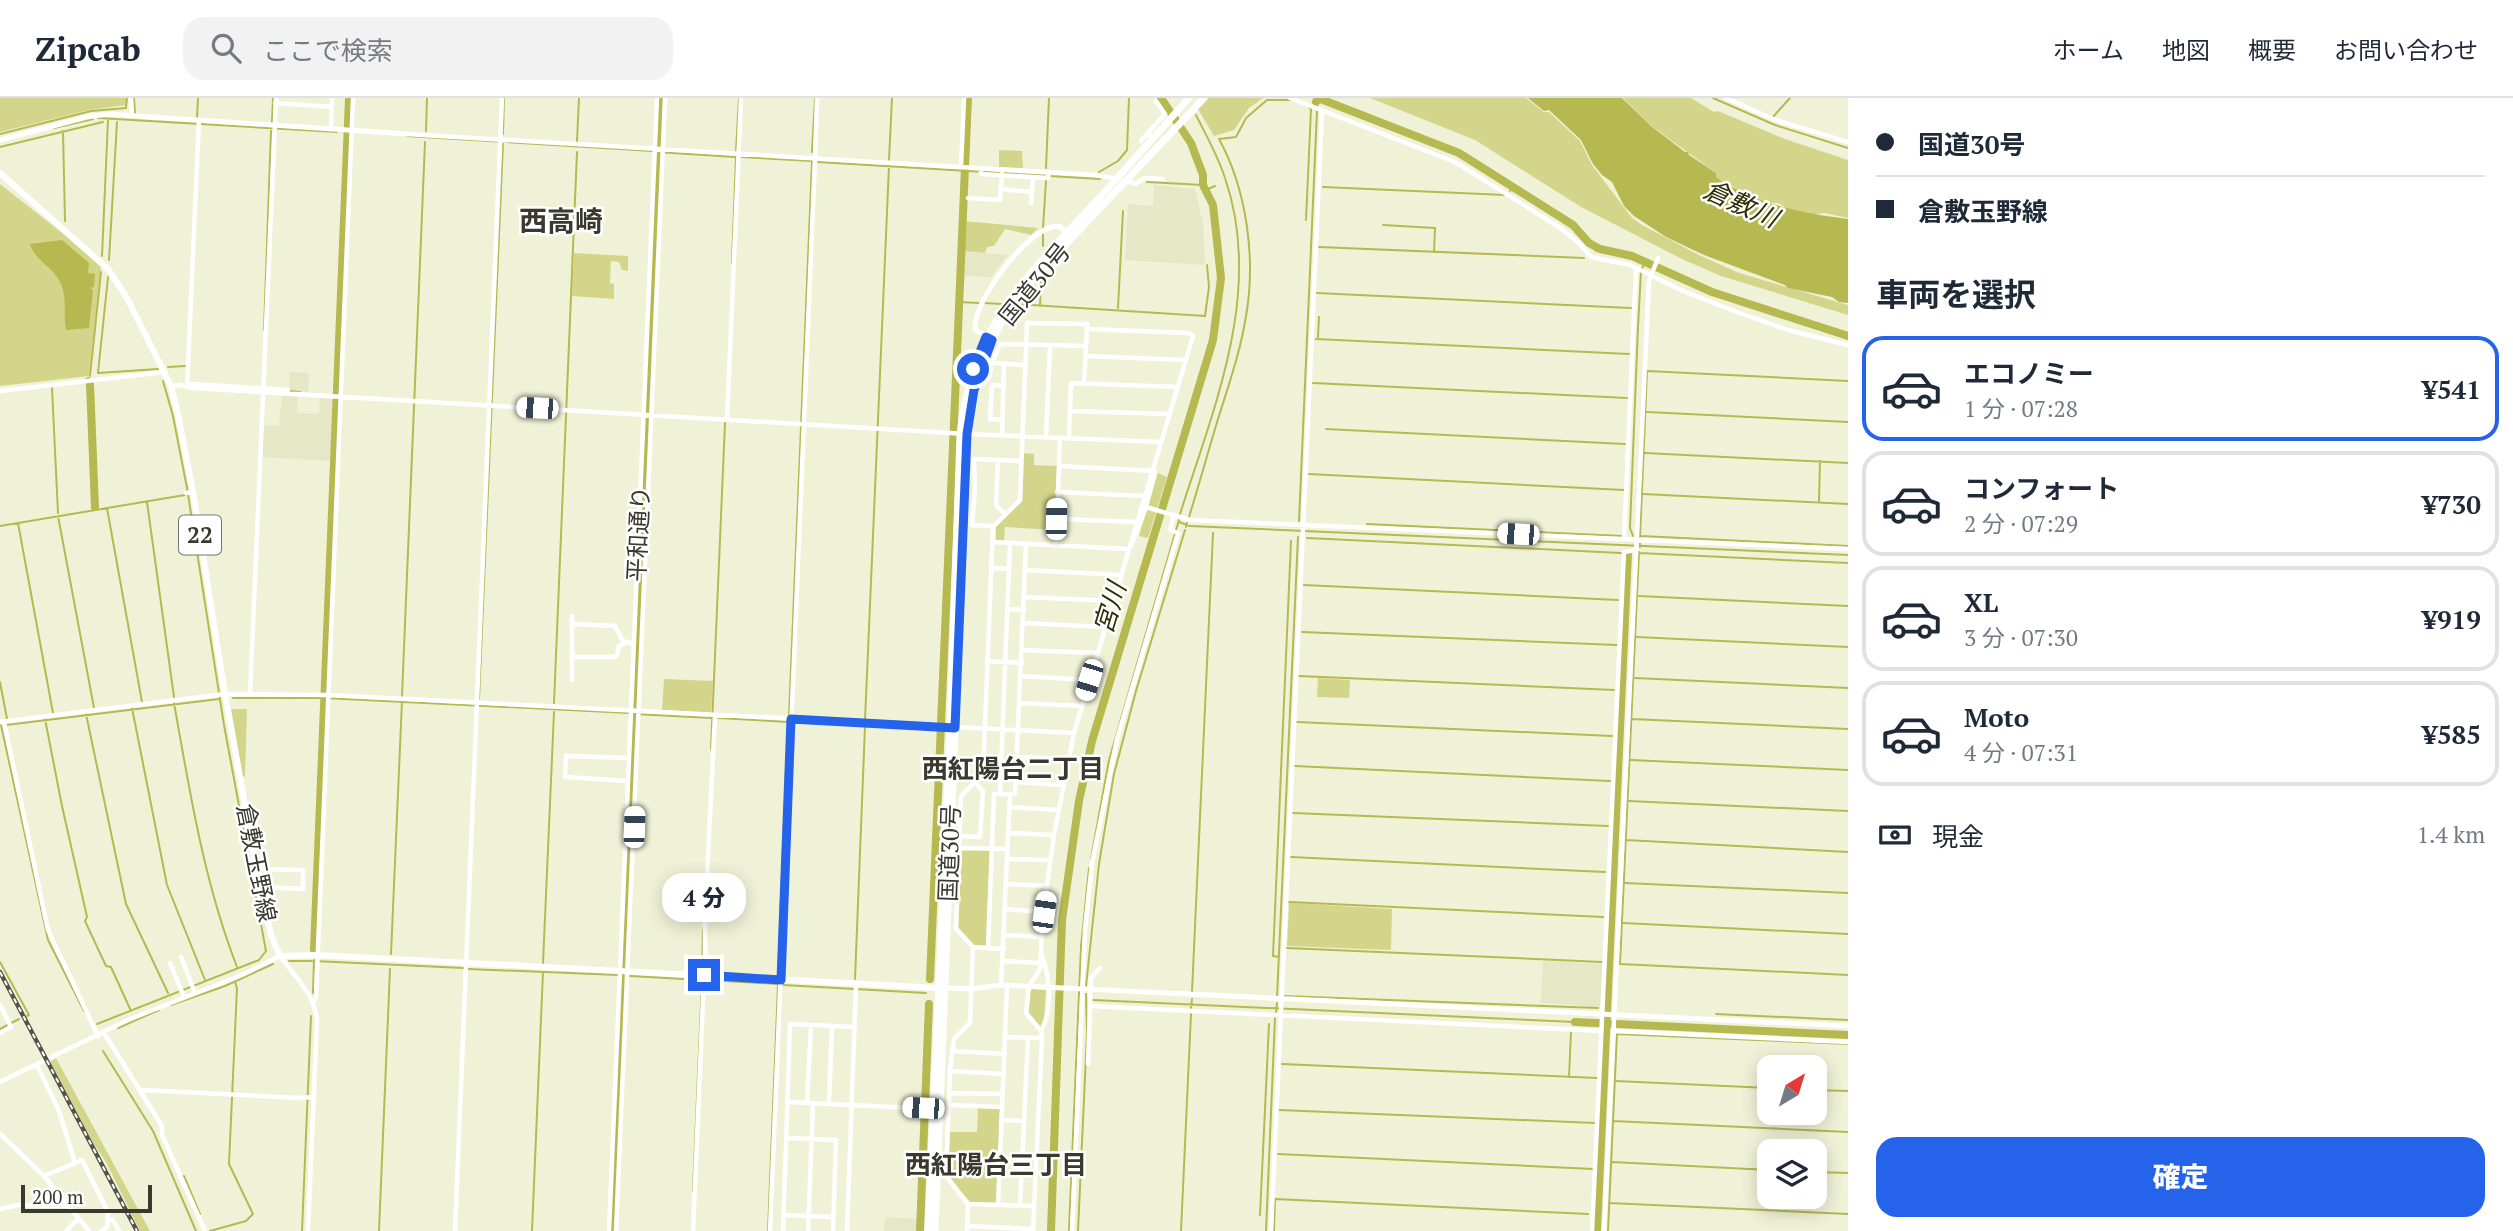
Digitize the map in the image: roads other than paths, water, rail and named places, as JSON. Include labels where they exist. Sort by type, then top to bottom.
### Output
[{"type":"highway","name":"国道30号","points":[[928,1231],[931,1109],[942,988],[947,727],[958,433],[989,338],[1021,294],[1151,135],[1170,120],[1189,98]]},
{"type":"highway","name":"国道30号","points":[[1070,234],[1204,98]]},
{"type":"highway","points":[[1151,135],[1161,144]]},
{"type":"highway","name":"国道30号","points":[[931,1109],[935,1231]]},
{"type":"main road","name":"倉敷玉野線","points":[[0,173],[108,269],[127,298],[171,387],[178,414],[221,695],[272,941],[279,956],[465,967],[624,971],[856,987],[942,988]]},
{"type":"street","points":[[131,98],[132,116]]},
{"type":"street","points":[[331,129],[332,98]]},
{"type":"street","points":[[313,1004],[316,997],[338,397],[353,98]]},
{"type":"street","points":[[455,1231],[502,98]]},
{"type":"street","name":"平和通り","points":[[624,971],[628,780],[636,712],[634,643],[648,415],[659,150],[657,98]]},
{"type":"street","points":[[610,1231],[636,712],[659,150],[665,98]]},
{"type":"street","points":[[726,420],[740,98]]},
{"type":"street","points":[[770,1231],[817,98]]},
{"type":"street","points":[[963,167],[964,98]]},
{"type":"street","points":[[1290,98],[1455,162],[1562,229],[1591,257],[1651,274],[1683,291],[1788,330],[1848,345]]},
{"type":"street","points":[[1726,98],[1772,118],[1848,142]]},
{"type":"street","points":[[250,694],[276,101],[332,107]]},
{"type":"street","points":[[1140,141],[1151,135],[1165,114],[1156,101]]},
{"type":"street","points":[[1271,1231],[1322,111]]},
{"type":"street","points":[[0,140],[108,114],[199,123],[963,167],[1002,173],[1116,178],[1136,184],[1144,178],[1163,179]]},
{"type":"street","points":[[187,385],[199,123]]},
{"type":"street","points":[[968,198],[1000,200],[1002,173]]},
{"type":"street","points":[[1031,175],[1031,203]]},
{"type":"street","points":[[1001,189],[1032,192]]},
{"type":"street","points":[[989,338],[977,332],[974,327],[983,302],[1013,258],[1044,230],[1059,226],[1070,234]]},
{"type":"street","points":[[1604,1231],[1649,281],[1658,260]]},
{"type":"street","points":[[1624,539],[1640,270]]},
{"type":"street","points":[[1004,948],[973,947],[956,929],[961,796],[983,774],[993,526],[1020,500],[1027,323],[1087,324],[1084,383]]},
{"type":"street","points":[[973,947],[970,1023],[954,1039],[952,1051],[946,1178],[968,1204],[967,1229],[1033,1230],[1042,1038],[1041,1031],[1026,1013],[1029,986],[1040,969],[1044,912],[1058,810],[1074,733],[1089,680],[1193,336],[1189,333],[1087,329]]},
{"type":"street","points":[[1026,365],[992,363],[1000,344],[1086,346]]},
{"type":"street","points":[[1046,438],[1049,346]]},
{"type":"street","points":[[1086,356],[1185,360]]},
{"type":"street","points":[[1002,436],[1004,364]]},
{"type":"street","points":[[0,391],[164,372]]},
{"type":"street","points":[[1069,439],[1071,383],[1177,387]]},
{"type":"street","points":[[171,387],[187,385],[338,397],[878,429],[1160,442]]},
{"type":"street","points":[[1002,420],[990,419],[992,385],[1003,386]]},
{"type":"street","points":[[281,391],[288,390]]},
{"type":"street","points":[[1070,411],[1169,414]]},
{"type":"street","points":[[1056,546],[1060,438]]},
{"type":"street","points":[[993,526],[972,525],[974,459],[1021,461]]},
{"type":"street","points":[[998,460],[996,505],[1005,514]]},
{"type":"street","points":[[1059,466],[1152,469]]},
{"type":"street","points":[[1128,549],[1134,541],[1147,507],[1155,471],[1152,469]]},
{"type":"street","points":[[1057,492],[1145,496]]},
{"type":"street","points":[[1147,507],[1190,520],[1304,528],[1624,539],[1637,545],[1848,549]]},
{"type":"street","points":[[1088,1064],[1086,1030],[1078,989],[1092,863],[1105,790],[1123,716],[1175,532],[1170,530],[1177,516]]},
{"type":"street","points":[[1056,519],[1137,522]]},
{"type":"street","points":[[993,542],[1128,549]]},
{"type":"street","points":[[999,794],[1010,543]]},
{"type":"street","points":[[988,948],[994,794],[1015,794],[1026,544]]},
{"type":"street","points":[[1592,1231],[1624,552],[1637,545]]},
{"type":"street","points":[[992,568],[1009,569]]},
{"type":"street","points":[[1025,570],[1121,575]]},
{"type":"street","points":[[1024,597],[1112,601]]},
{"type":"street","points":[[1007,610],[1024,610]]},
{"type":"street","points":[[572,616],[572,680]]},
{"type":"street","points":[[1023,623],[1105,627]]},
{"type":"street","points":[[573,624],[615,626],[626,643]]},
{"type":"street","points":[[573,657],[614,657],[619,646],[634,643]]},
{"type":"street","points":[[1022,650],[1097,653]]},
{"type":"street","points":[[988,661],[1021,663]]},
{"type":"street","points":[[1021,676],[1089,680]]},
{"type":"street","points":[[98,1035],[48,930],[3,723],[221,695],[250,694],[1074,733]]},
{"type":"street","points":[[1019,703],[1082,706]]},
{"type":"street","points":[[693,1231],[714,716]]},
{"type":"street","points":[[628,780],[565,777],[566,756],[629,758]]},
{"type":"street","points":[[1017,757],[1068,759]]},
{"type":"street","points":[[960,836],[980,837],[983,790],[975,782]]},
{"type":"street","points":[[1016,782],[1063,785]]},
{"type":"street","points":[[998,1205],[1005,1054],[1003,961],[1010,794]]},
{"type":"street","points":[[1009,807],[1058,810]]},
{"type":"street","points":[[1008,833],[1054,835]]},
{"type":"street","points":[[959,848],[1008,849]]},
{"type":"street","points":[[1007,859],[1050,860]]},
{"type":"street","points":[[257,869],[303,870],[303,888],[261,887]]},
{"type":"street","points":[[1006,884],[1047,886]]},
{"type":"street","points":[[1006,909],[1044,912]]},
{"type":"street","points":[[1004,934],[1042,937]]},
{"type":"street","points":[[1040,952],[1048,972],[1049,988],[1046,1022],[1041,1031]]},
{"type":"street","points":[[0,1082],[137,1016],[242,975],[279,956],[306,989],[313,1004],[317,1025],[310,1097],[308,1231]]},
{"type":"street","points":[[181,957],[195,993]]},
{"type":"street","points":[[1003,961],[1040,962]]},
{"type":"street","points":[[170,963],[184,997]]},
{"type":"street","points":[[173,972],[185,967]]},
{"type":"street","points":[[1072,1231],[1091,978],[1100,968]]},
{"type":"street","points":[[616,1231],[624,971]]},
{"type":"street","points":[[942,988],[1029,986],[1601,1022]]},
{"type":"street","points":[[847,1231],[856,987]]},
{"type":"street","points":[[0,1004],[10,1024],[0,1033]]},
{"type":"street","points":[[1090,1006],[1281,1015],[1601,1022],[1614,1016],[1848,1026]]},
{"type":"street","points":[[783,1231],[790,1024],[853,1027]]},
{"type":"street","points":[[808,1231],[811,1025]]},
{"type":"street","points":[[829,1104],[832,1026]]},
{"type":"street","points":[[1614,1030],[1848,1042]]},
{"type":"street","points":[[104,1033],[162,1126],[163,1135],[205,1231]]},
{"type":"street","points":[[1005,1037],[1042,1038]]},
{"type":"street","points":[[1020,1206],[1028,1038]]},
{"type":"street","points":[[952,1051],[1005,1054]]},
{"type":"street","points":[[37,1065],[59,1111],[75,1163]]},
{"type":"street","points":[[950,1072],[1004,1074]]},
{"type":"street","points":[[142,1090],[310,1097]]},
{"type":"street","points":[[950,1093],[1003,1094]]},
{"type":"street","points":[[787,1102],[931,1109]]},
{"type":"street","points":[[949,1105],[1002,1107]]},
{"type":"street","points":[[1002,1120],[1024,1121]]},
{"type":"street","points":[[0,1135],[44,1176],[89,1231]]},
{"type":"street","points":[[786,1138],[836,1140],[832,1231]]},
{"type":"street","points":[[44,1176],[82,1160],[108,1212],[109,1229],[101,1231]]},
{"type":"street","points":[[968,1204],[1034,1206]]},
{"type":"street","points":[[0,1209],[19,1205],[68,1206]]},
{"type":"street","points":[[783,1215],[833,1217]]},
{"type":"street","points":[[108,1220],[114,1222],[119,1231]]},
{"type":"street","points":[[66,1231],[79,1221]]},
{"type":"street","points":[[79,1221],[82,1231]]},
{"type":"water","name":"倉敷川","points":[[1528,98],[1622,98],[1651,126],[1731,186],[1779,206],[1848,219],[1848,303],[1788,288],[1666,237],[1634,216],[1624,206],[1612,182],[1593,164],[1581,140],[1549,110],[1544,111]]},
{"type":"water","points":[[62,240],[89,263],[88,273],[95,274],[94,287],[90,288],[93,290],[89,328],[66,330],[62,286],[30,244]]},
{"type":"waterway","points":[[0,134],[91,111],[126,108],[127,98]]},
{"type":"waterway","points":[[134,98],[135,114]]},
{"type":"waterway","points":[[197,118],[198,98]]},
{"type":"waterway","points":[[272,122],[273,98]]},
{"type":"waterway","points":[[314,949],[349,98]]},
{"type":"waterway","points":[[426,131],[427,98]]},
{"type":"waterway","points":[[503,134],[504,98]]},
{"type":"waterway","points":[[577,141],[579,98]]},
{"type":"waterway","points":[[613,1231],[661,98]]},
{"type":"waterway","points":[[736,151],[739,98]]},
{"type":"waterway","points":[[812,152],[815,98]]},
{"type":"waterway","points":[[889,160],[892,98]]},
{"type":"waterway","points":[[930,979],[968,98]]},
{"type":"waterway","points":[[1046,168],[1049,98]]},
{"type":"waterway","points":[[1099,172],[1118,161],[1127,150],[1129,98]]},
{"type":"waterway","name":"宮川","points":[[1051,1231],[1062,920],[1079,801],[1092,741],[1213,340],[1221,278],[1213,205],[1203,185],[1203,175],[1191,143],[1161,98]]},
{"type":"waterway","points":[[1316,102],[1318,98],[1459,153],[1573,225],[1589,243],[1600,249],[1632,256],[1712,292],[1848,336]]},
{"type":"waterway","points":[[1713,98],[1775,125],[1848,148]]},
{"type":"waterway","points":[[1772,118],[1790,98]]},
{"type":"waterway","points":[[1189,517],[1236,359],[1249,294],[1247,225],[1236,180],[1219,139],[1236,137],[1246,118],[1267,100],[1290,100]]},
{"type":"waterway","points":[[1316,102],[1317,106]]},
{"type":"waterway","points":[[1306,220],[1309,107]]},
{"type":"waterway","points":[[1299,521],[1317,111]]},
{"type":"waterway","points":[[1180,514],[1207,432],[1230,348],[1237,306],[1239,263],[1236,220],[1225,178],[1196,115]]},
{"type":"waterway","points":[[98,118],[337,132]]},
{"type":"waterway","points":[[54,128],[93,119]]},
{"type":"waterway","points":[[102,256],[108,120]]},
{"type":"waterway","points":[[0,147],[103,122]]},
{"type":"waterway","points":[[109,260],[117,122]]},
{"type":"waterway","points":[[63,131],[65,221]]},
{"type":"waterway","points":[[264,330],[271,131]]},
{"type":"waterway","points":[[406,136],[652,151]]},
{"type":"waterway","points":[[402,696],[425,142]]},
{"type":"waterway","points":[[479,699],[503,142]]},
{"type":"waterway","points":[[554,703],[577,152]]},
{"type":"waterway","points":[[657,152],[735,157]]},
{"type":"waterway","points":[[732,263],[736,157]]},
{"type":"waterway","points":[[741,157],[812,161]]},
{"type":"waterway","points":[[789,716],[812,162]]},
{"type":"waterway","points":[[818,162],[1100,179]]},
{"type":"waterway","points":[[865,720],[889,166]]},
{"type":"waterway","points":[[1043,228],[1046,181]]},
{"type":"waterway","points":[[1147,182],[1203,185]]},
{"type":"waterway","points":[[1206,190],[1215,186]]},
{"type":"waterway","points":[[1510,191],[1513,186]]},
{"type":"waterway","points":[[1323,187],[1505,195]]},
{"type":"waterway","points":[[1118,308],[1123,211]]},
{"type":"waterway","points":[[1383,225],[1435,228],[1434,252]]},
{"type":"waterway","points":[[1043,233],[1043,246]]},
{"type":"waterway","points":[[1319,247],[1584,258]]},
{"type":"waterway","points":[[1633,536],[1630,528],[1638,327],[1641,272],[1644,263]]},
{"type":"waterway","points":[[1016,304],[1205,316],[1209,287],[1207,265]]},
{"type":"waterway","points":[[90,376],[101,272]]},
{"type":"waterway","points":[[108,277],[98,373],[158,369]]},
{"type":"waterway","points":[[1040,306],[1041,282]]},
{"type":"waterway","points":[[1317,293],[1631,308]]},
{"type":"waterway","points":[[959,302],[979,303]]},
{"type":"waterway","points":[[984,303],[1003,304]]},
{"type":"waterway","points":[[1318,337],[1319,317]]},
{"type":"waterway","points":[[1316,339],[1629,354]]},
{"type":"waterway","points":[[168,367],[186,366]]},
{"type":"waterway","points":[[1640,537],[1647,371],[1848,381]]},
{"type":"waterway","points":[[97,1024],[259,960],[266,951],[224,725],[187,488],[163,381]]},
{"type":"waterway","points":[[1313,383],[1627,398]]},
{"type":"waterway","points":[[90,384],[95,507]]},
{"type":"waterway","points":[[52,388],[58,513]]},
{"type":"waterway","points":[[289,391],[300,392]]},
{"type":"waterway","points":[[1647,412],[1848,422]]},
{"type":"waterway","points":[[711,749],[725,423]]},
{"type":"waterway","points":[[1326,429],[1625,444]]},
{"type":"waterway","points":[[1645,453],[1848,463]]},
{"type":"waterway","points":[[1819,501],[1820,461]]},
{"type":"waterway","points":[[1309,474],[1624,490]]},
{"type":"waterway","points":[[1643,494],[1848,504]]},
{"type":"waterway","points":[[0,526],[185,495]]},
{"type":"waterway","points":[[147,502],[174,697]]},
{"type":"waterway","points":[[107,508],[142,702]]},
{"type":"waterway","points":[[58,516],[94,708]]},
{"type":"waterway","points":[[1091,859],[1109,760],[1179,520]]},
{"type":"waterway","points":[[1179,522],[1190,526],[1848,555]]},
{"type":"waterway","points":[[18,523],[53,713]]},
{"type":"waterway","points":[[1186,527],[1187,523]]},
{"type":"waterway","points":[[1367,524],[1622,536]]},
{"type":"waterway","points":[[1086,986],[1099,864],[1114,774],[1185,530]]},
{"type":"waterway","points":[[1192,992],[1213,533]]},
{"type":"waterway","points":[[1641,536],[1848,546]]},
{"type":"waterway","points":[[1277,997],[1298,537]]},
{"type":"waterway","points":[[1307,538],[1621,553]]},
{"type":"waterway","points":[[1279,957],[1273,956],[1291,541]]},
{"type":"waterway","points":[[1639,552],[1620,964],[1848,975]]},
{"type":"waterway","points":[[1597,1231],[1628,553]]},
{"type":"waterway","points":[[1639,553],[1848,563]]},
{"type":"waterway","points":[[1304,585],[1618,600]]},
{"type":"waterway","points":[[1639,596],[1848,606]]},
{"type":"waterway","points":[[1302,632],[1617,645]]},
{"type":"waterway","points":[[1637,637],[1848,647]]},
{"type":"waterway","points":[[1299,676],[1614,690]]},
{"type":"waterway","points":[[1635,678],[1848,688]]},
{"type":"waterway","points":[[0,682],[7,719]]},
{"type":"waterway","points":[[233,698],[324,698],[629,713]]},
{"type":"waterway","points":[[6,725],[219,699]]},
{"type":"waterway","points":[[391,954],[402,701]]},
{"type":"waterway","points":[[174,703],[207,870],[215,903],[237,967]]},
{"type":"waterway","points":[[132,708],[167,885],[205,980]]},
{"type":"waterway","points":[[543,963],[554,712]]},
{"type":"waterway","points":[[86,714],[126,904],[168,993]]},
{"type":"waterway","points":[[634,714],[712,718]]},
{"type":"waterway","points":[[718,718],[789,722]]},
{"type":"waterway","points":[[45,719],[87,917],[85,921],[106,966],[111,967],[131,1011]]},
{"type":"waterway","points":[[1632,719],[1848,729]]},
{"type":"waterway","points":[[778,976],[788,722]]},
{"type":"waterway","points":[[794,722],[940,730]]},
{"type":"waterway","points":[[1297,722],[1612,736]]},
{"type":"waterway","points":[[1,725],[48,940],[84,1011]]},
{"type":"waterway","points":[[855,979],[865,726]]},
{"type":"waterway","points":[[1631,760],[1848,770]]},
{"type":"waterway","points":[[1295,766],[1610,781]]},
{"type":"waterway","points":[[1629,801],[1848,811]]},
{"type":"waterway","points":[[1293,813],[1608,826]]},
{"type":"waterway","points":[[1626,840],[1848,852]]},
{"type":"waterway","points":[[1291,857],[1605,872]]},
{"type":"waterway","points":[[1069,1231],[1081,947],[1089,868]]},
{"type":"waterway","points":[[1625,883],[1848,893]]},
{"type":"waterway","points":[[1289,902],[1603,917]]},
{"type":"waterway","points":[[1623,923],[1848,934]]},
{"type":"waterway","points":[[702,971],[703,930]]},
{"type":"waterway","points":[[1287,948],[1602,962]]},
{"type":"waterway","points":[[313,993],[314,960]]},
{"type":"waterway","points":[[289,961],[312,961]]},
{"type":"waterway","points":[[314,961],[463,968]]},
{"type":"waterway","points":[[0,962],[29,1015],[27,1016]]},
{"type":"waterway","points":[[171,1005],[225,986],[273,964]]},
{"type":"waterway","points":[[379,1231],[390,969]]},
{"type":"waterway","points":[[468,969],[618,975]]},
{"type":"waterway","points":[[532,1231],[543,972]]},
{"type":"waterway","points":[[630,976],[701,980]]},
{"type":"waterway","points":[[693,1191],[702,980]]},
{"type":"waterway","points":[[707,980],[778,984]]},
{"type":"waterway","points":[[210,1231],[246,1221],[253,1214],[229,1164],[237,988],[235,982]]},
{"type":"waterway","points":[[768,1231],[778,985]]},
{"type":"waterway","points":[[783,985],[926,993]]},
{"type":"waterway","points":[[1078,1231],[1087,1033],[1086,994]]},
{"type":"waterway","points":[[1285,996],[1598,1008]]},
{"type":"waterway","points":[[1191,1008],[1192,999]]},
{"type":"waterway","points":[[1093,1000],[1575,1022]]},
{"type":"waterway","points":[[1276,1013],[1277,1003]]},
{"type":"waterway","points":[[920,1231],[929,1004]]},
{"type":"waterway","points":[[118,1028],[159,1010]]},
{"type":"waterway","points":[[1181,1231],[1191,1014]]},
{"type":"waterway","points":[[1716,1014],[1848,1020]]},
{"type":"waterway","points":[[302,1231],[311,1016]]},
{"type":"waterway","points":[[1266,1231],[1275,1018]]},
{"type":"waterway","points":[[0,1029],[19,1019]]},
{"type":"waterway","points":[[1575,1022],[1848,1035]]},
{"type":"waterway","points":[[1260,1215],[1269,1024]]},
{"type":"waterway","points":[[1569,1077],[1571,1032]]},
{"type":"waterway","points":[[1608,1231],[1617,1033]]},
{"type":"waterway","points":[[1617,1034],[1848,1044]]},
{"type":"waterway","points":[[103,1051],[153,1131],[196,1231]]},
{"type":"waterway","points":[[1282,1064],[1597,1078]]},
{"type":"waterway","points":[[1616,1081],[1757,1087]]},
{"type":"waterway","points":[[1827,1090],[1848,1091]]},
{"type":"waterway","points":[[1279,1110],[1595,1123]]},
{"type":"waterway","points":[[1613,1121],[1848,1132]]},
{"type":"waterway","points":[[1278,1154],[1593,1169]]},
{"type":"waterway","points":[[1612,1162],[1757,1169]]},
{"type":"waterway","points":[[1827,1172],[1848,1173]]},
{"type":"waterway","points":[[184,1176],[200,1214]]},
{"type":"waterway","points":[[1274,1231],[1275,1199],[1588,1214]]},
{"type":"waterway","points":[[1609,1203],[1848,1214]]},
{"type":"railway","points":[[0,972],[137,1231]]},
{"type":"district","name":"西高崎","points":[[561,221]]},
{"type":"district","name":"西紅陽台二丁目","points":[[1013,769]]},
{"type":"district","name":"西紅陽台三丁目","points":[[996,1165]]}]
